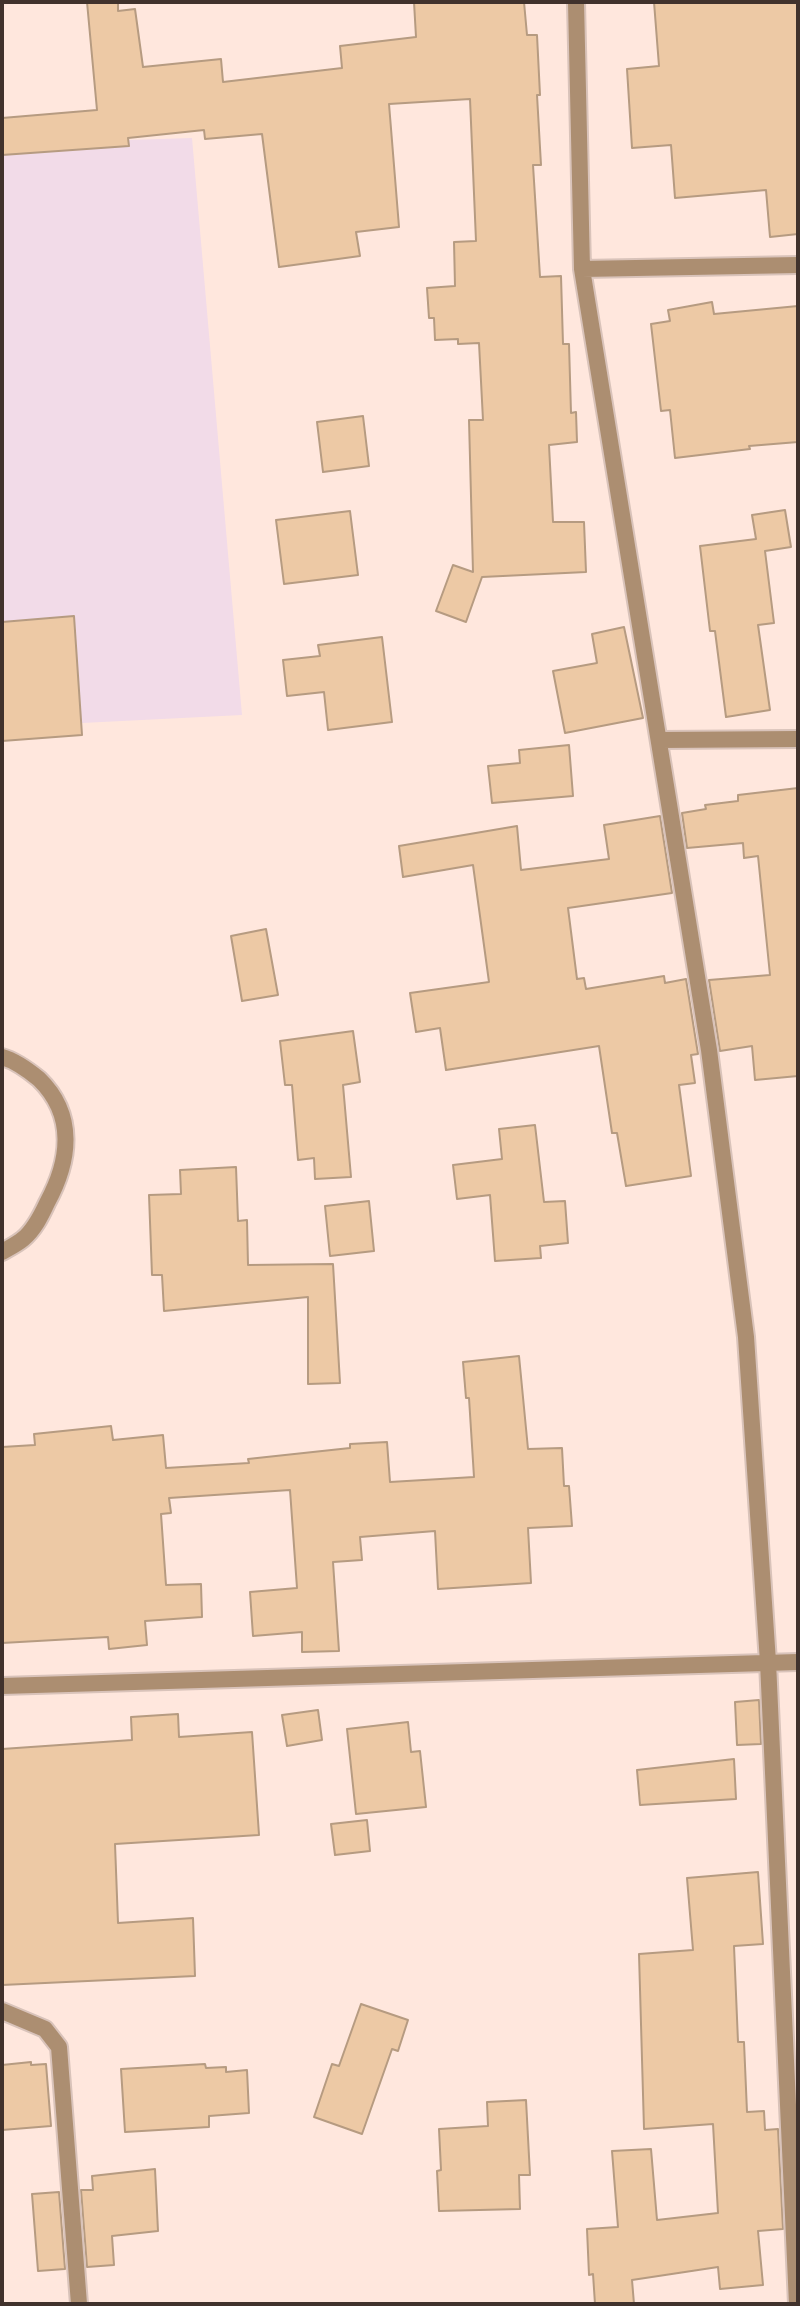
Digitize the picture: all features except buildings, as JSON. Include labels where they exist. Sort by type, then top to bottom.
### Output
[{"type":"street","points":[[576,2],[582,269],[709,1050],[746,1337],[768,1662],[797,2304]]},
{"type":"street","points":[[582,269],[798,265]]},
{"type":"street","points":[[660,740],[798,739]]},
{"type":"street","points":[[2,1057],[30,1071],[54,1094],[63,1116],[66,1141],[57,1186],[38,1220],[23,1240],[2,1252]]},
{"type":"street","points":[[2,1686],[798,1662]]},
{"type":"street","points":[[2,2011],[45,2029],[59,2047],[79,2304]]},
{"type":"shaded area","points":[[192,138],[242,715],[2,727],[2,144]]}]
